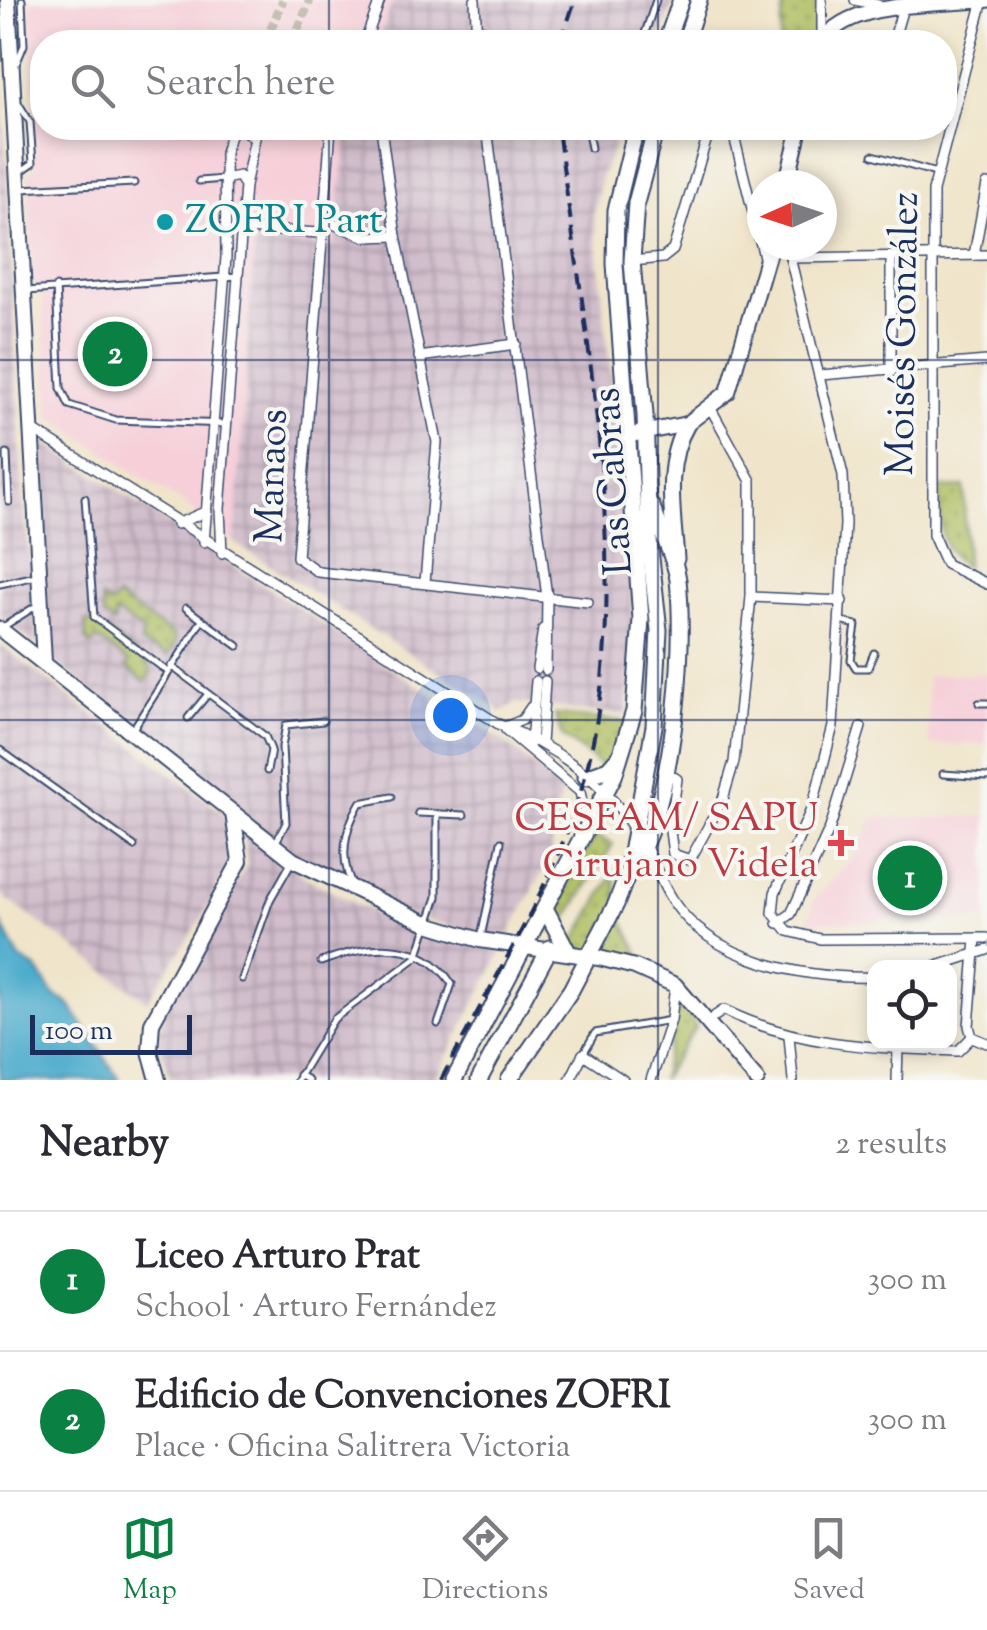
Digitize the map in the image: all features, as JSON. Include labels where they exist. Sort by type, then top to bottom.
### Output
[{"type":"main road","points":[[670,30],[681,0]]},
{"type":"main road","points":[[689,30],[699,0]]},
{"type":"main road","name":"Las Cabras","points":[[627,875],[658,693],[659,630],[648,496],[616,264],[616,210],[633,140]]},
{"type":"main road","name":"Las Cabras","points":[[454,1080],[546,910],[625,751],[639,682],[641,649],[632,262],[636,203],[653,140]]},
{"type":"main road","points":[[508,1080],[589,956],[627,875],[646,846],[666,772],[677,684],[678,578],[672,462],[676,442],[687,424]]},
{"type":"main road","points":[[648,496],[678,578]]},
{"type":"main road","points":[[586,777],[608,769],[625,751]]},
{"type":"main road","points":[[479,1080],[558,949],[546,910]]},
{"type":"street","points":[[8,0],[44,662]]},
{"type":"street","points":[[371,30],[380,0]]},
{"type":"street","points":[[474,0],[475,28],[480,30]]},
{"type":"street","points":[[822,0],[822,30]]},
{"type":"street","points":[[855,0],[878,5]]},
{"type":"street","points":[[827,30],[844,12],[878,5],[984,0]]},
{"type":"street","name":"Moisés González","points":[[957,87],[984,0]]},
{"type":"street","points":[[896,30],[904,4]]},
{"type":"street","points":[[204,542],[225,276],[225,179],[232,140]]},
{"type":"street","points":[[222,553],[238,276],[245,186],[254,140]]},
{"type":"street","name":"Manaos","points":[[330,140],[297,557],[318,572],[588,602]]},
{"type":"street","points":[[383,140],[396,236],[437,442],[425,582]]},
{"type":"street","points":[[489,140],[547,597],[536,741],[531,753]]},
{"type":"street","points":[[632,262],[663,258],[673,250],[706,140]]},
{"type":"street","points":[[735,140],[766,264]]},
{"type":"street","points":[[790,170],[797,140]]},
{"type":"street","name":"Moisés González","points":[[943,140],[936,173],[934,256],[934,543],[946,564],[987,584]]},
{"type":"street","points":[[225,179],[238,176],[245,186]]},
{"type":"street","points":[[974,255],[987,184]]},
{"type":"street","points":[[322,220],[366,237],[396,236]]},
{"type":"street","points":[[242,228],[321,233]]},
{"type":"street","points":[[837,257],[987,255]]},
{"type":"street","points":[[891,256],[891,372]]},
{"type":"street","points":[[638,433],[687,424],[711,409],[734,378],[767,260]]},
{"type":"street","points":[[775,918],[775,893],[792,862],[825,765],[842,601],[843,475],[791,260]]},
{"type":"street","points":[[419,357],[516,344]]},
{"type":"street","points":[[820,376],[987,362]]},
{"type":"street","points":[[666,772],[677,779],[670,832],[674,854],[683,861],[694,857],[722,799],[734,762],[751,597],[751,481],[711,409]]},
{"type":"street","points":[[30,428],[204,542],[503,726],[536,741],[605,790],[646,846],[673,902],[709,938],[746,956],[802,971],[867,976]]},
{"type":"street","points":[[177,524],[207,511]]},
{"type":"street","points":[[751,597],[842,601]]},
{"type":"street","points":[[0,629],[293,860],[431,925],[480,940],[558,949],[634,966],[675,985],[756,1080]]},
{"type":"street","points":[[503,726],[522,720],[541,675]]},
{"type":"street","points":[[535,694],[536,741]]},
{"type":"street","points":[[503,726],[580,792],[587,828]]},
{"type":"street","points":[[775,918],[791,914],[830,828],[860,727]]},
{"type":"street","points":[[158,1080],[150,1052],[152,1022],[240,862],[238,826],[232,812]]},
{"type":"street","points":[[775,918],[802,937],[820,940],[982,938],[976,957],[969,1026],[972,1037]]},
{"type":"street","points":[[957,962],[987,950]]},
{"type":"street","points":[[651,1080],[671,1020],[675,985]]},
{"type":"street","points":[[720,1013],[789,1036],[867,1045]]},
{"type":"street","points":[[789,1036],[793,1080]]},
{"type":"street","points":[[972,1037],[987,1043]]},
{"type":"street","points":[[957,1050],[972,1037]]},
{"type":"street","points":[[897,1080],[898,1050]]},
{"type":"street","points":[[570,1080],[583,1054],[622,1080]]},
{"type":"lane","points":[[12,69],[24,45],[22,0]]},
{"type":"lane","points":[[646,30],[656,0]]},
{"type":"lane","points":[[650,20],[661,30]]},
{"type":"lane","points":[[589,140],[591,148]]},
{"type":"lane","points":[[873,156],[936,173]]},
{"type":"lane","points":[[199,181],[225,179]]},
{"type":"lane","points":[[18,190],[134,183]]},
{"type":"lane","points":[[23,291],[238,276]]},
{"type":"lane","points":[[56,287],[61,388],[69,404],[116,420],[227,424]]},
{"type":"lane","points":[[7,454],[9,502]]},
{"type":"lane","points":[[0,492],[9,491]]},
{"type":"lane","points":[[85,498],[94,618],[208,694],[269,741],[271,761],[267,771]]},
{"type":"lane","points":[[0,584],[39,575]]},
{"type":"lane","points":[[0,629],[40,603]]},
{"type":"lane","points":[[186,608],[238,646]]},
{"type":"lane","points":[[132,732],[202,620]]},
{"type":"lane","points":[[840,621],[856,625],[852,660],[856,668],[868,668],[874,653]]},
{"type":"lane","points":[[188,718],[208,694]]},
{"type":"lane","points":[[274,847],[286,823],[282,748],[286,725],[323,721]]},
{"type":"lane","points":[[0,750],[134,846]]},
{"type":"lane","points":[[944,774],[987,778]]},
{"type":"lane","points":[[350,890],[346,829],[360,803],[392,797]]},
{"type":"lane","points":[[418,814],[464,815]]},
{"type":"lane","points":[[308,1080],[298,1078],[334,1019],[417,957],[431,925],[438,886],[437,814]]},
{"type":"lane","points":[[480,940],[489,918],[501,842]]},
{"type":"lane","points":[[242,979],[270,900],[293,860]]},
{"type":"lane","points":[[321,962],[374,946],[394,947],[440,969],[452,984],[438,1024]]},
{"type":"lane","points":[[583,1054],[594,1033],[671,1020]]},
{"type":"shaded area","points":[[31,0],[394,0],[382,30],[32,30]]},
{"type":"shaded area","points":[[394,0],[674,0],[663,30],[382,30]]},
{"type":"shaded area","points":[[0,46],[22,489],[39,647],[0,616]]},
{"type":"shaded area","points":[[35,140],[347,140],[334,247],[255,239],[235,543],[184,504],[50,417],[42,297],[33,282],[28,173],[36,168]]},
{"type":"shaded area","points":[[347,140],[617,140],[601,175],[594,215],[629,556],[633,630],[626,715],[517,703],[501,711],[235,543],[255,239],[334,247]]},
{"type":"shaded area","points":[[34,436],[507,744],[561,790],[549,859],[506,941],[384,909],[267,837],[216,789],[48,656]]},
{"type":"shaded area","points":[[0,645],[222,812],[229,826],[232,853],[223,874],[203,916],[147,1001],[0,894]]},
{"type":"shaded area","points":[[987,674],[987,744],[929,745],[927,675]]},
{"type":"shaded area","points":[[987,816],[987,919],[808,922],[814,900],[854,857],[874,818]]},
{"type":"shaded area","points":[[243,831],[306,878],[387,920],[502,951],[435,1080],[172,1080],[158,1041],[164,1007],[247,865]]},
{"type":"green space","points":[[784,0],[817,0],[817,30],[781,30]]},
{"type":"green space","points":[[964,487],[966,567],[944,542],[939,488]]},
{"type":"green space","points":[[117,597],[174,636],[175,644],[167,656],[141,643],[143,631],[116,613],[114,623],[104,617],[101,598],[111,605]]},
{"type":"green space","points":[[85,622],[94,622],[148,663],[151,673],[145,682],[126,667],[129,662],[97,639],[92,645],[86,640]]},
{"type":"green space","points":[[555,715],[633,722],[616,762],[600,765],[562,736]]},
{"type":"green space","points":[[595,836],[613,844],[558,933],[546,927]]},
{"type":"green space","points":[[614,873],[621,917],[645,965],[569,951]]},
{"type":"green space","points":[[679,1001],[696,1026],[661,1080]]},
{"type":"water","points":[[0,921],[20,959],[37,969],[54,995],[69,1004],[120,1080],[0,1080]]},
{"type":"tunnel","points":[[270,30],[283,0]]},
{"type":"tunnel","points":[[298,30],[310,0]]},
{"type":"railway","points":[[565,30],[575,0]]},
{"type":"railway","points":[[441,1080],[526,922],[570,824],[592,744],[604,659],[602,479],[560,140]]},
{"type":"place","name":"ZOFRI Part","points":[[165,222]]},
{"type":"place","name":"Edificio de Convenciones ZOFRI","points":[[115,354]]},
{"type":"place","name":"CESFAM/ SAPU Cirujano Videla","points":[[841,843]]},
{"type":"place","name":"Liceo Arturo Prat","points":[[910,878]]}]
